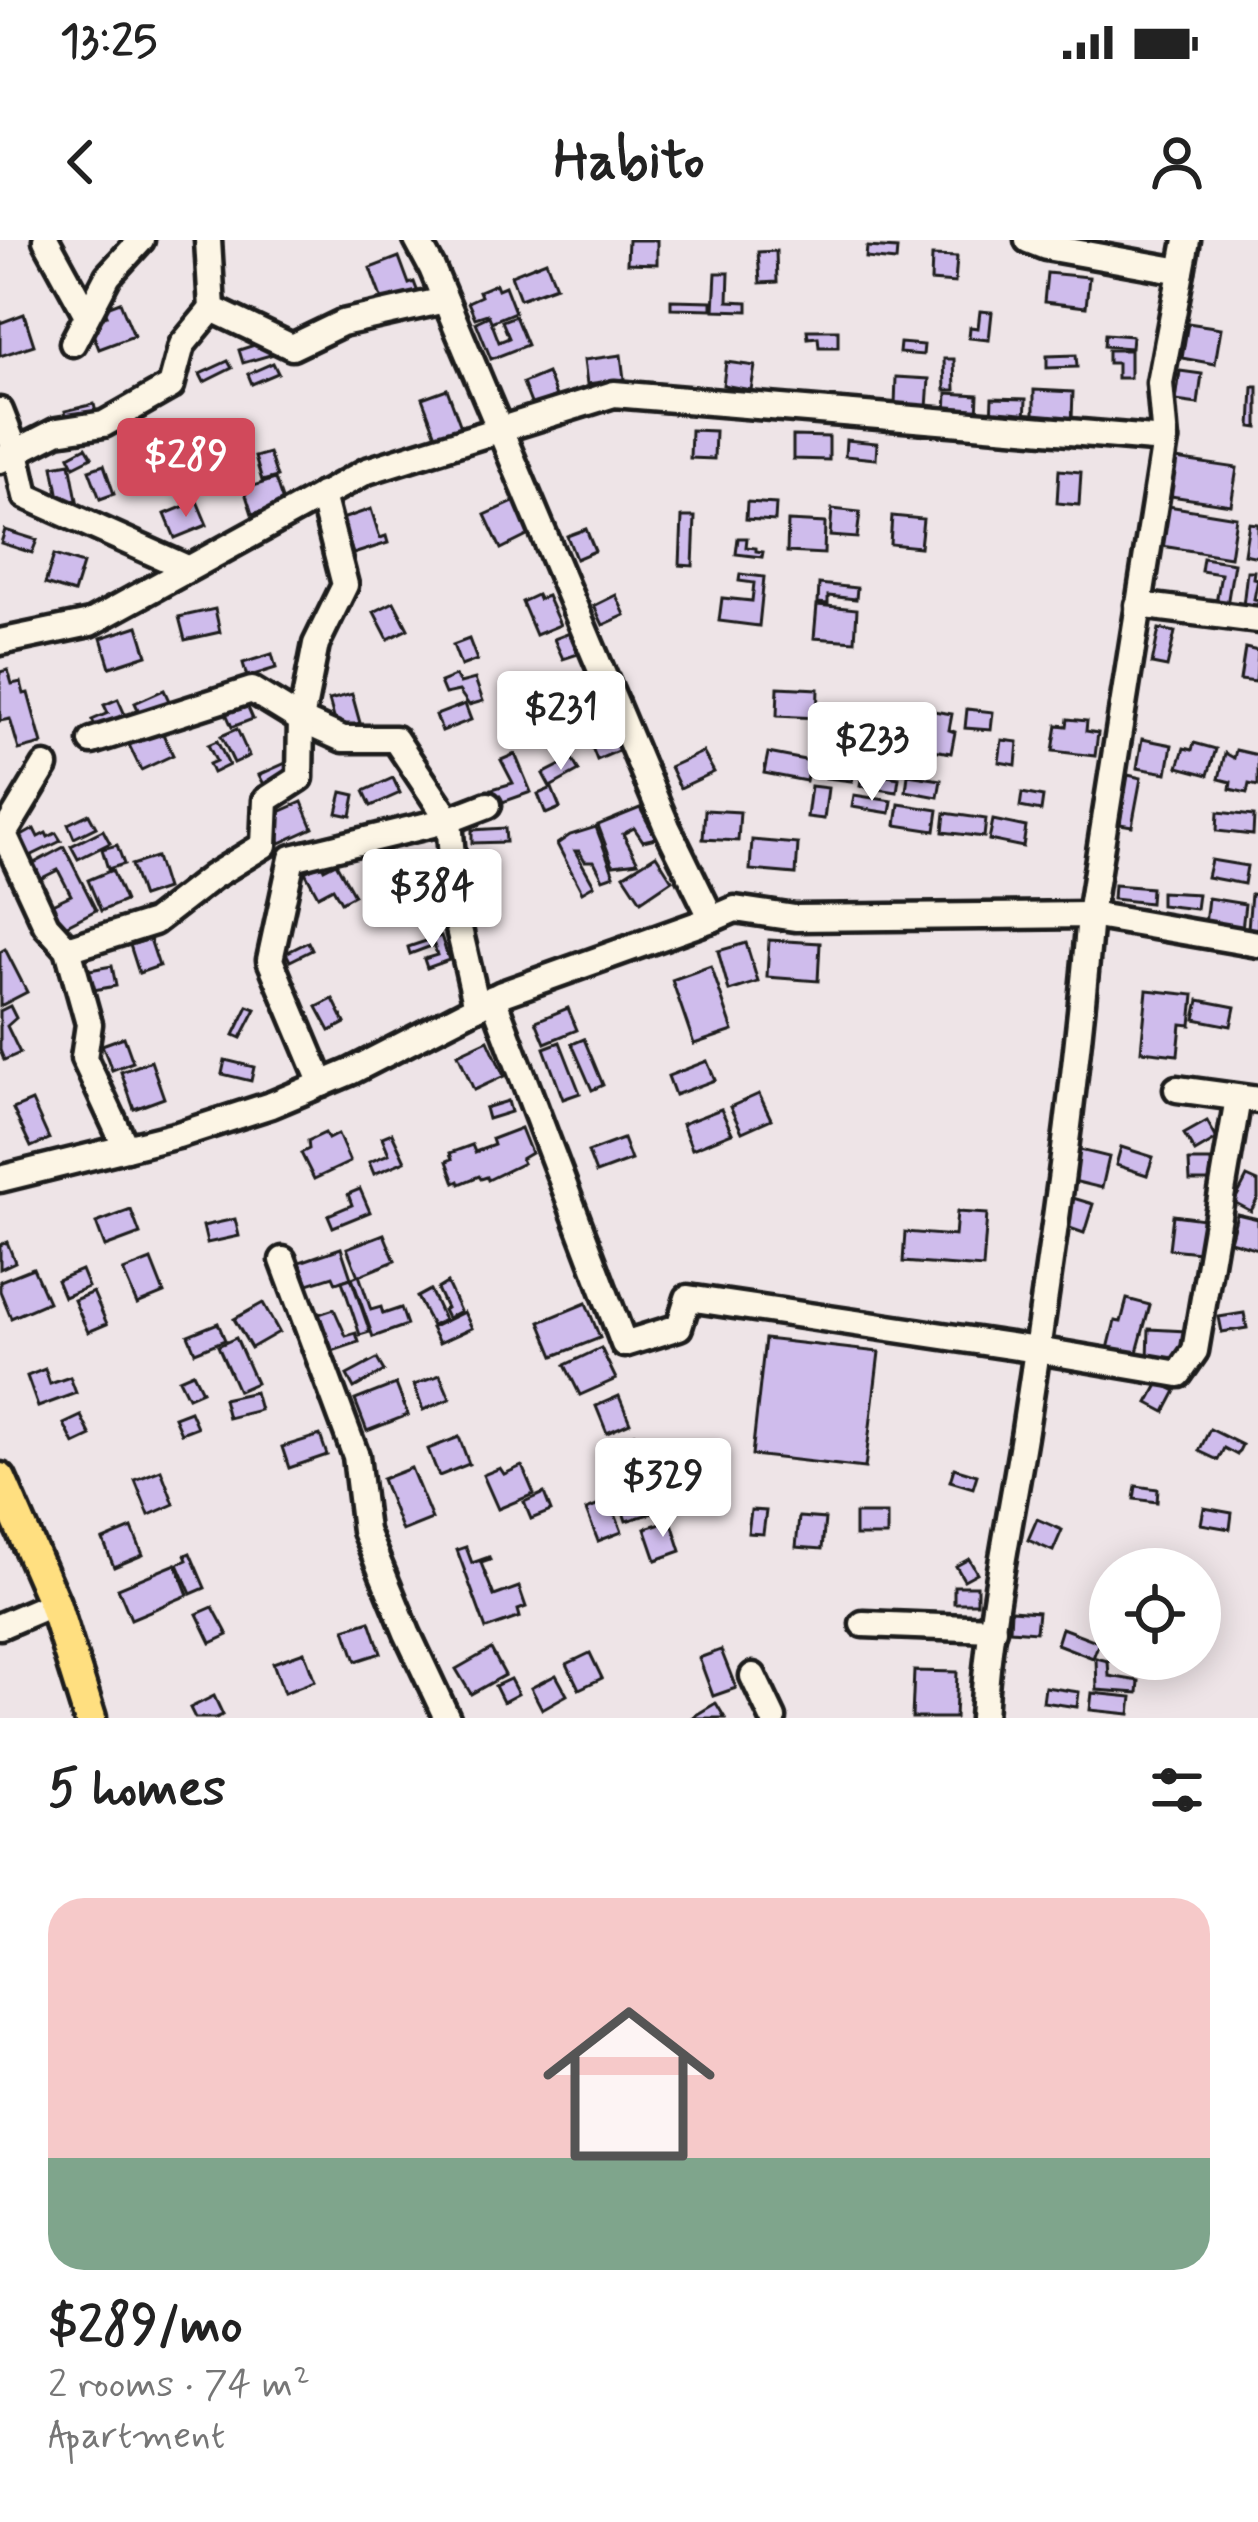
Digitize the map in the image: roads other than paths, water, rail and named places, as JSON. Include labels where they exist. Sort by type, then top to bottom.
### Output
[{"type":"main road","points":[[0,1479],[54,1603],[90,1718]]},
{"type":"street","points":[[46,240],[87,315]]},
{"type":"street","points":[[73,343],[108,276],[141,240]]},
{"type":"street","points":[[8,456],[57,431],[104,424],[171,386],[182,344],[212,309],[208,240]]},
{"type":"street","points":[[417,240],[667,827],[712,920]]},
{"type":"street","points":[[1028,240],[1181,271]]},
{"type":"street","points":[[982,1718],[1037,1350],[1090,915],[1166,440],[1160,383],[1187,240]]},
{"type":"street","points":[[212,309],[292,347],[342,323],[446,300]]},
{"type":"street","points":[[0,642],[90,623],[367,471],[614,394],[1166,440]]},
{"type":"street","points":[[0,411],[8,456],[26,496],[187,568]]},
{"type":"street","points":[[264,845],[266,800],[300,778],[301,720],[316,644],[345,585],[322,495]]},
{"type":"street","points":[[1138,605],[1258,620]]},
{"type":"street","points":[[92,742],[252,691],[343,739],[395,739],[449,820],[457,920],[485,1002],[624,1344],[679,1327],[688,1298],[1179,1374],[1195,1351],[1248,1099],[1177,1089]]},
{"type":"street","points":[[45,766],[4,834],[46,925],[68,950],[88,1024],[84,1058],[126,1148]]},
{"type":"street","points":[[264,845],[292,858],[449,820],[488,805]]},
{"type":"street","points":[[68,950],[154,922],[212,877],[264,845]]},
{"type":"street","points":[[292,858],[270,960],[322,1084]]},
{"type":"street","points":[[0,1179],[178,1136],[271,1105],[350,1072],[485,1002],[734,909],[795,918],[1090,915],[1258,944]]},
{"type":"street","points":[[283,1260],[356,1456],[365,1531],[447,1718]]},
{"type":"street","points":[[0,1626],[54,1603]]},
{"type":"street","points":[[863,1624],[994,1629]]},
{"type":"street","points":[[753,1676],[773,1718]]}]
